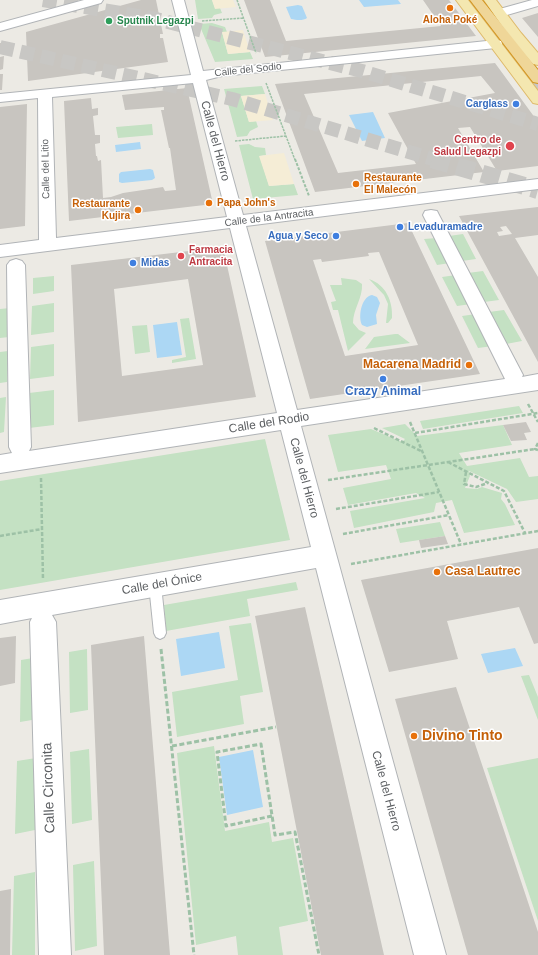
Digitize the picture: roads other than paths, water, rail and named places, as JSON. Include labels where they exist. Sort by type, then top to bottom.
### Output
[{"type":"highway","points":[[476,0],[538,80]]},
{"type":"main road","points":[[462,0],[538,100]]},
{"type":"main road","points":[[490,0],[538,61]]},
{"type":"street","points":[[0,27],[97,0]]},
{"type":"street","name":"Calle del Hierro","points":[[178,0],[430,955]]},
{"type":"street","points":[[500,13],[538,2]]},
{"type":"street","name":"Calle del Sodio","points":[[0,98],[198,80],[499,48]]},
{"type":"street","name":"Calle del Litio","points":[[45,93],[48,245]]},
{"type":"street","name":"Calle de la Antracita","points":[[0,251],[538,184]]},
{"type":"street","points":[[431,215],[513,375]]},
{"type":"street","points":[[16,265],[20,446]]},
{"type":"street","name":"Calle del Rodio","points":[[0,464],[538,382]]},
{"type":"street","name":"Calle del Ónice","points":[[0,612],[324,556]]},
{"type":"street","name":"Calle Circonita","points":[[43,622],[55,955]]},
{"type":"lane","points":[[155,585],[160,633]]},
{"type":"water","points":[[359,0],[398,0],[401,4],[364,7]]},
{"type":"water","points":[[298,5],[302,6],[307,18],[301,20],[291,19],[286,7]]},
{"type":"water","points":[[373,112],[385,138],[362,141],[349,115]]},
{"type":"water","points":[[140,142],[141,149],[116,152],[115,145]]},
{"type":"water","points":[[153,170],[155,178],[152,180],[119,182],[119,174],[121,172]]},
{"type":"water","points":[[372,295],[377,297],[380,303],[376,315],[377,324],[367,327],[362,325],[360,317],[361,308],[365,299]]},
{"type":"water","points":[[177,322],[182,355],[157,358],[153,325]]},
{"type":"water","points":[[219,632],[225,668],[181,676],[176,639]]},
{"type":"water","points":[[515,648],[523,666],[488,673],[481,654]]},
{"type":"water","points":[[253,750],[263,807],[227,815],[219,757]]},
{"type":"tunnel","points":[[43,0],[156,19],[362,71],[538,124]]},
{"type":"tunnel","points":[[469,0],[538,89]]},
{"type":"tunnel","points":[[0,47],[232,99],[436,160]]},
{"type":"tunnel","points":[[432,159],[538,190]]},
{"type":"place","name":"Aloha Poké","points":[[450,8]]},
{"type":"place","name":"Sputnik Legazpi","points":[[109,21]]},
{"type":"place","name":"Carglass","points":[[516,104]]},
{"type":"place","name":"Centro de Salud Legazpi","points":[[510,146]]},
{"type":"place","name":"Restaurante El Malecón","points":[[356,184]]},
{"type":"place","name":"Papa John's","points":[[209,203]]},
{"type":"place","name":"Restaurante Kujira","points":[[138,210]]},
{"type":"place","name":"Levaduramadre","points":[[400,227]]},
{"type":"place","name":"Agua y Seco","points":[[336,236]]},
{"type":"place","name":"Farmacia Antracita","points":[[181,256]]},
{"type":"place","name":"Midas","points":[[133,263]]},
{"type":"place","name":"Macarena Madrid","points":[[469,365]]},
{"type":"place","name":"Crazy Animal","points":[[383,379]]},
{"type":"place","name":"Casa Lautrec","points":[[437,572]]},
{"type":"place","name":"Divino Tinto","points":[[414,736]]}]
